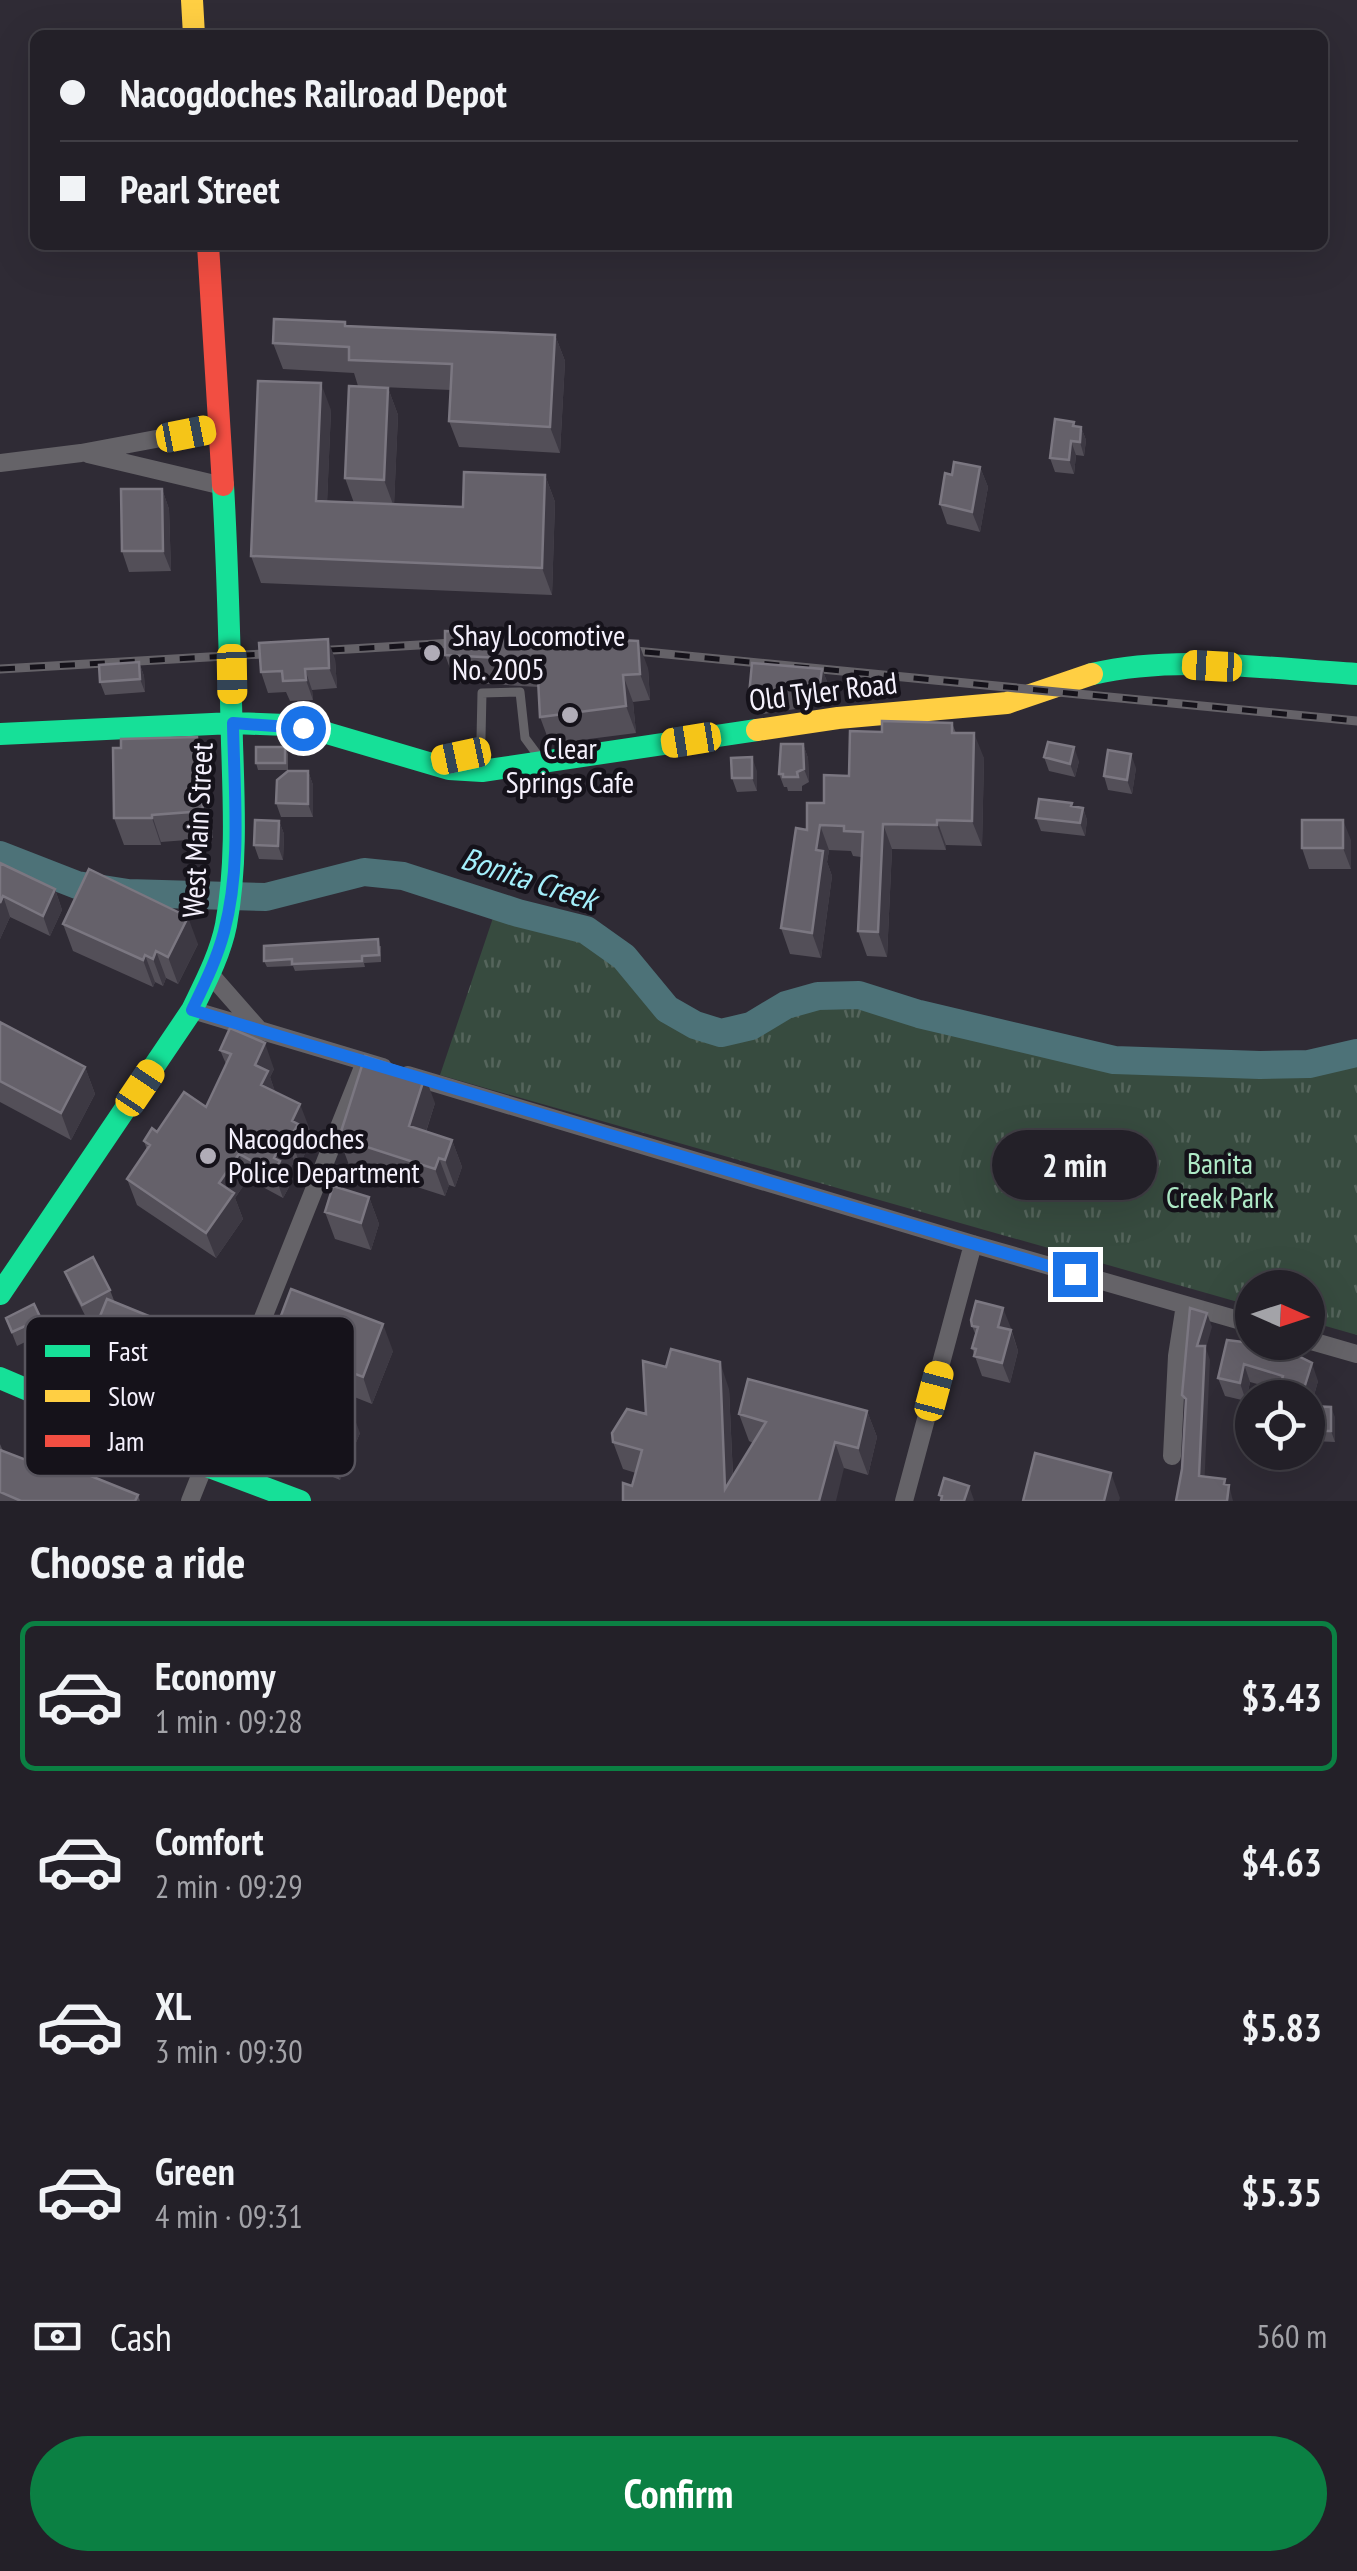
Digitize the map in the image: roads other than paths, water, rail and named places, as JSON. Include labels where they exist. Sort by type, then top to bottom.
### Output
[{"type":"main road","points":[[192,0],[194,30]]},
{"type":"main road","name":"West Main Street","points":[[0,1294],[192,1010],[222,940],[233,869],[233,723],[224,486],[208,250]]},
{"type":"main road","name":"Old Tyler Road","points":[[0,734],[233,723],[286,725],[320,731],[426,764],[482,772],[838,718],[1007,703],[1072,679],[1131,665],[1357,674]]},
{"type":"main road","points":[[0,1378],[25,1389]]},
{"type":"main road","points":[[233,1476],[300,1501]]},
{"type":"street","points":[[0,463],[82,453],[220,427]]},
{"type":"street","points":[[82,453],[224,486]]},
{"type":"street","points":[[210,974],[261,1032]]},
{"type":"street","points":[[192,1010],[1235,1319]]},
{"type":"street","points":[[264,1316],[365,1062]]},
{"type":"street","points":[[904,1501],[973,1244]]},
{"type":"street","points":[[1172,1456],[1177,1356],[1186,1305]]},
{"type":"street","points":[[1325,1345],[1357,1354]]},
{"type":"street","points":[[190,1501],[200,1476]]},
{"type":"lane","points":[[426,764],[477,752],[482,693],[520,692],[525,738],[544,763]]},
{"type":"waterway","name":"Bonita Creek","points":[[0,855],[77,885],[128,893],[266,897],[364,872],[403,876],[586,930],[624,957],[667,1009],[695,1025],[721,1033],[751,1026],[786,1005],[818,996],[859,995],[919,1014],[1114,1060],[1309,1064],[1357,1053]]},
{"type":"railway","points":[[0,669],[471,642]]},
{"type":"railway","points":[[615,649],[1357,721]]},
{"type":"place","name":"Shay Locomotive No. 2005","points":[[432,653]]},
{"type":"place","name":"Clear Springs Cafe","points":[[570,715]]},
{"type":"place","name":"Nacogdoches Police Department","points":[[208,1156]]},
{"type":"park label","name":"Banita Creek Park","points":[[1220,1181]]}]
